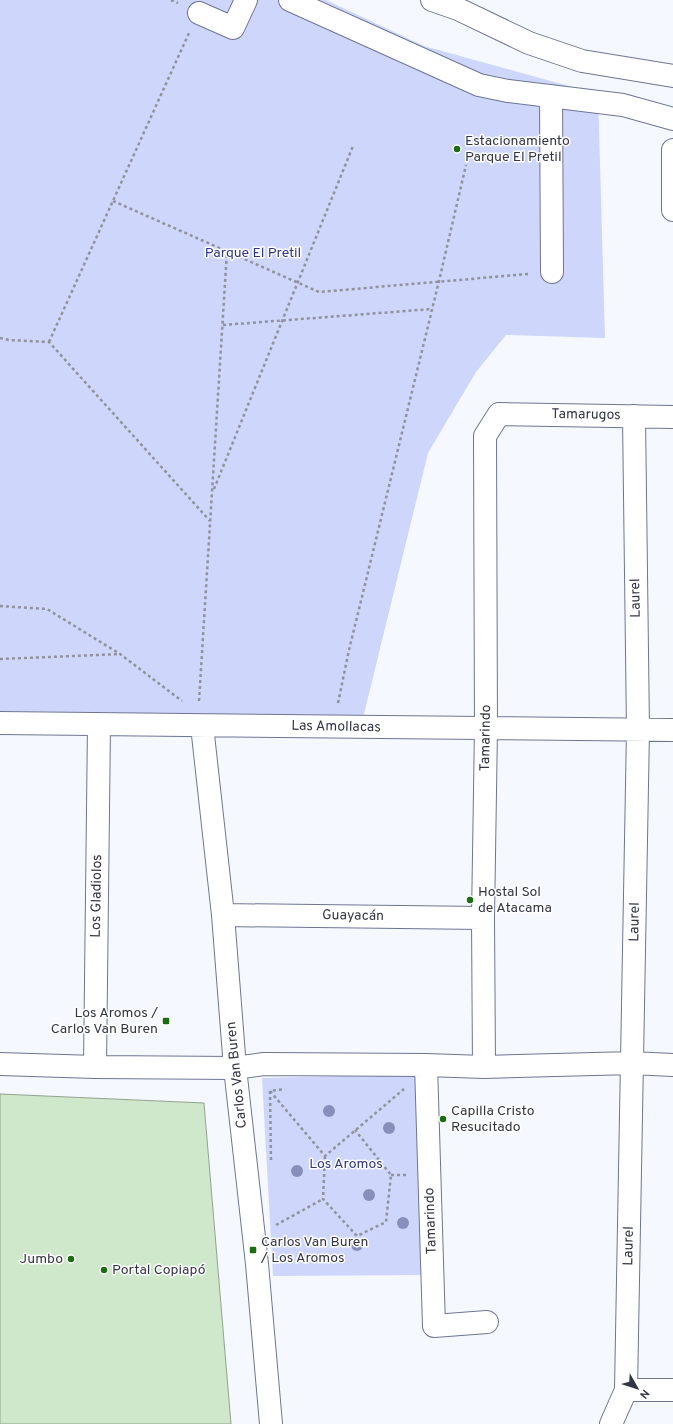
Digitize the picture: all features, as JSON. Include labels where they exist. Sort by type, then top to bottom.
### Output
[{"type":"street","points":[[199,13],[233,28],[246,0]]},
{"type":"street","points":[[290,0],[479,85],[508,91],[623,105],[673,119]]},
{"type":"street","points":[[432,0],[458,9],[529,43],[582,61],[673,76]]},
{"type":"street","points":[[551,96],[552,272]]},
{"type":"street","points":[[673,150],[673,210]]},
{"type":"street","name":"Tamarugos","points":[[499,414],[673,416]]},
{"type":"street","name":"Tamarindo","points":[[484,1067],[483,918],[486,728],[485,436],[499,414]]},
{"type":"street","name":"Laurel","points":[[611,1424],[626,1390],[638,730],[634,416]]},
{"type":"street","name":"Las Amollacas","points":[[0,723],[99,724],[200,716],[332,727],[673,730]]},
{"type":"street","name":"Carlos Van Buren","points":[[200,716],[223,915],[235,1068],[258,1264],[271,1424]]},
{"type":"street","name":"Los Gladiolos","points":[[95,1067],[99,724]]},
{"type":"street","name":"Guayacán","points":[[223,915],[483,918]]},
{"type":"street","points":[[0,1064],[95,1067],[235,1068],[264,1064],[426,1065],[484,1067],[632,1063],[673,1064]]},
{"type":"street","name":"Tamarindo","points":[[426,1065],[434,1326],[487,1322]]},
{"type":"street","points":[[626,1390],[673,1390]]},
{"type":"path","points":[[49,342],[199,13]]},
{"type":"path","points":[[213,491],[353,146]]},
{"type":"path","points":[[332,727],[349,650],[466,165]]},
{"type":"path","points":[[113,201],[319,292],[552,272]]},
{"type":"path","points":[[200,716],[227,251]]},
{"type":"path","points":[[223,325],[432,309]]},
{"type":"path","points":[[0,338],[9,340],[49,342],[211,522]]},
{"type":"path","points":[[0,606],[46,609],[120,654],[186,704]]},
{"type":"path","points":[[0,659],[120,654]]},
{"type":"path","points":[[325,1156],[406,1088]]},
{"type":"path","points":[[270,1091],[285,1089]]},
{"type":"path","points":[[270,1091],[325,1156],[323,1199],[357,1236],[386,1222],[391,1175],[355,1130]]},
{"type":"path","points":[[270,1091],[271,1167]]},
{"type":"path","points":[[391,1175],[412,1175]]},
{"type":"path","points":[[272,1227],[323,1199]]},
{"type":"green space","name":"Parque El Pretil","points":[[0,0],[326,0],[424,46],[598,94],[605,338],[506,335],[476,372],[428,453],[363,718],[0,711]]},
{"type":"green space","name":"Los Aromos","points":[[423,1074],[426,1275],[273,1276],[262,1078]]},
{"type":"building","name":"Portal Copiapó","points":[[0,1094],[204,1103],[231,1424],[0,1424]]},
{"type":"place","name":"Estacionamiento Parque El Pretil","points":[[457,149]]},
{"type":"place","name":"Hostal Sol de Atacama","points":[[470,900]]},
{"type":"place","name":"Los Aromos / Carlos Van Buren","points":[[166,1021]]},
{"type":"place","name":"Capilla Cristo Resucitado","points":[[443,1119]]},
{"type":"place","name":"Carlos Van Buren / Los Aromos","points":[[253,1250]]},
{"type":"place","name":"Jumbo","points":[[71,1259]]},
{"type":"place","name":"Portal Copiapó","points":[[104,1270]]}]
